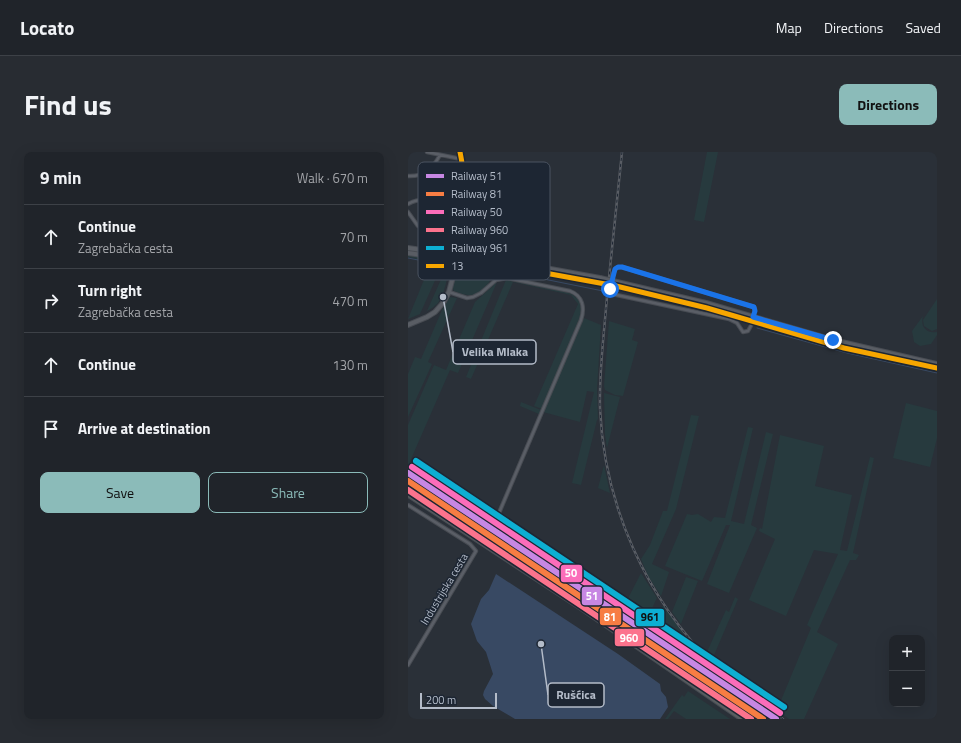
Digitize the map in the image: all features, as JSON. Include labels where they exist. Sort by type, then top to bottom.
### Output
[{"type":"highway","points":[[408,489],[584,604],[751,719]]},
{"type":"highway","points":[[408,494],[582,608],[743,719]]},
{"type":"main road","points":[[460,152],[462,162]]},
{"type":"main road","points":[[408,248],[418,250]]},
{"type":"main road","points":[[408,253],[418,255]]},
{"type":"main road","points":[[550,269],[617,284],[784,326],[844,343],[937,364]]},
{"type":"main road","points":[[550,274],[600,280]]},
{"type":"main road","points":[[408,325],[435,312],[443,303],[451,280]]},
{"type":"main road","points":[[753,319],[789,332],[844,348],[937,368]]},
{"type":"street","points":[[427,152],[462,158]]},
{"type":"street","points":[[435,162],[440,155]]},
{"type":"street","points":[[408,176],[418,175]]},
{"type":"street","points":[[408,204],[418,200]]},
{"type":"street","points":[[408,212],[418,226]]},
{"type":"street","points":[[622,267],[754,307],[755,311],[753,319],[748,331],[743,332],[737,323],[729,319],[613,294],[611,293],[610,289],[613,272],[616,268],[622,267]]},
{"type":"street","points":[[448,292],[467,298],[473,298],[496,280]]},
{"type":"street","points":[[493,527],[581,320],[583,312],[583,306],[580,298],[573,292],[516,280]]},
{"type":"street","name":"Industrijska cesta","points":[[408,505],[470,544],[476,551],[408,665]]},
{"type":"green space","points":[[707,152],[718,152],[704,222],[694,220]]},
{"type":"green space","points":[[408,254],[418,256],[418,259],[408,257]]},
{"type":"green space","points":[[424,280],[435,280],[420,314],[408,319]]},
{"type":"green space","points":[[441,280],[447,280],[438,303],[427,311]]},
{"type":"green space","points":[[454,280],[490,280],[485,287],[474,295],[467,295],[454,291],[452,287]]},
{"type":"green space","points":[[506,280],[566,292],[575,296],[580,302],[581,310],[579,319],[542,409],[534,406],[578,304],[571,295],[513,282],[471,379],[466,377]]},
{"type":"green space","points":[[497,282],[458,373],[450,370],[408,466],[408,425],[434,365],[446,370],[475,302]]},
{"type":"green space","points":[[450,297],[457,298],[428,362],[432,364],[408,417],[408,374],[415,357],[421,359],[442,310]]},
{"type":"green space","points":[[937,299],[937,329],[932,331],[924,326],[923,320]]},
{"type":"green space","points":[[923,316],[923,326],[930,332],[937,332],[937,335],[931,344],[920,346],[914,342],[912,331]]},
{"type":"green space","points":[[584,318],[601,325],[597,389],[598,419],[581,485],[572,483],[594,392],[587,391],[580,422],[543,412]]},
{"type":"green space","points":[[609,321],[635,329],[632,340],[638,342],[623,396],[615,395],[605,390],[604,386]]},
{"type":"green space","points":[[604,393],[620,397],[607,448],[605,435]]},
{"type":"green space","points":[[521,402],[541,410],[539,414],[520,406]]},
{"type":"green space","points":[[906,403],[937,411],[937,438],[930,467],[893,458]]},
{"type":"green space","points":[[691,415],[699,416],[676,509],[652,564],[669,572],[661,596],[648,576],[641,559],[650,545],[663,511],[667,511]]},
{"type":"green space","points":[[748,427],[753,428],[731,521],[744,524],[766,432],[773,434],[751,525],[757,528],[729,593],[707,584],[730,525],[726,525],[702,581],[665,566],[687,514],[698,514],[711,522],[714,517],[725,518]]},
{"type":"green space","points":[[780,435],[824,446],[815,486],[852,495],[840,550],[847,551],[870,457],[874,458],[853,553],[859,555],[856,560],[850,560],[817,632],[838,644],[804,719],[789,719],[777,710],[811,628],[807,625],[838,554],[814,550],[786,616],[749,600],[775,539],[759,531],[760,528],[762,529]]},
{"type":"green space","points":[[604,465],[610,493],[598,488]]},
{"type":"green space","points":[[641,573],[657,598],[650,614],[650,631],[621,612]]},
{"type":"green space","points":[[686,577],[698,581],[681,624],[672,612]]},
{"type":"green space","points":[[735,597],[738,599],[712,660],[706,654],[726,610],[729,612]]},
{"type":"green space","points":[[664,605],[685,636],[704,657],[699,663],[654,633],[662,617],[662,607]]},
{"type":"green space","points":[[688,691],[730,719],[686,719],[674,711],[668,719],[665,719],[682,695],[684,697]]},
{"type":"water","points":[[496,574],[618,654],[660,684],[661,691],[666,697],[668,707],[660,719],[515,719],[493,706],[485,699],[483,695],[484,691],[493,674],[486,652],[477,641],[471,624],[481,599],[489,590]]},
{"type":"waterway","points":[[408,258],[418,260]]},
{"type":"waterway","points":[[549,280],[603,291]]},
{"type":"waterway","points":[[757,328],[847,353],[937,373]]},
{"type":"railway","points":[[622,152],[600,380],[600,408],[603,444],[610,480],[620,515],[633,548],[649,580],[668,611],[690,640],[715,666],[748,694],[783,719]]},
{"type":"rail line","name":"961","points":[[416,461],[784,707]]},
{"type":"rail line","name":"50","points":[[412,467],[780,713]]},
{"type":"rail line","name":"51","points":[[408,473],[776,719]]},
{"type":"rail line","name":"81","points":[[408,481],[763,719]]},
{"type":"rail line","name":"960","points":[[408,490],[751,719]]},
{"type":"transit line","name":"13","points":[[460,152],[461,162]]},
{"type":"transit line","name":"13","points":[[550,274],[616,286],[707,308],[844,348],[937,368]]},
{"type":"place","name":"Velika Mlaka","points":[[443,297]]},
{"type":"place","name":"Rušćica","points":[[541,644]]},
{"type":"route","points":[[610,289],[612,276],[615,269],[622,267],[754,307],[755,311],[753,317],[833,340]]}]
